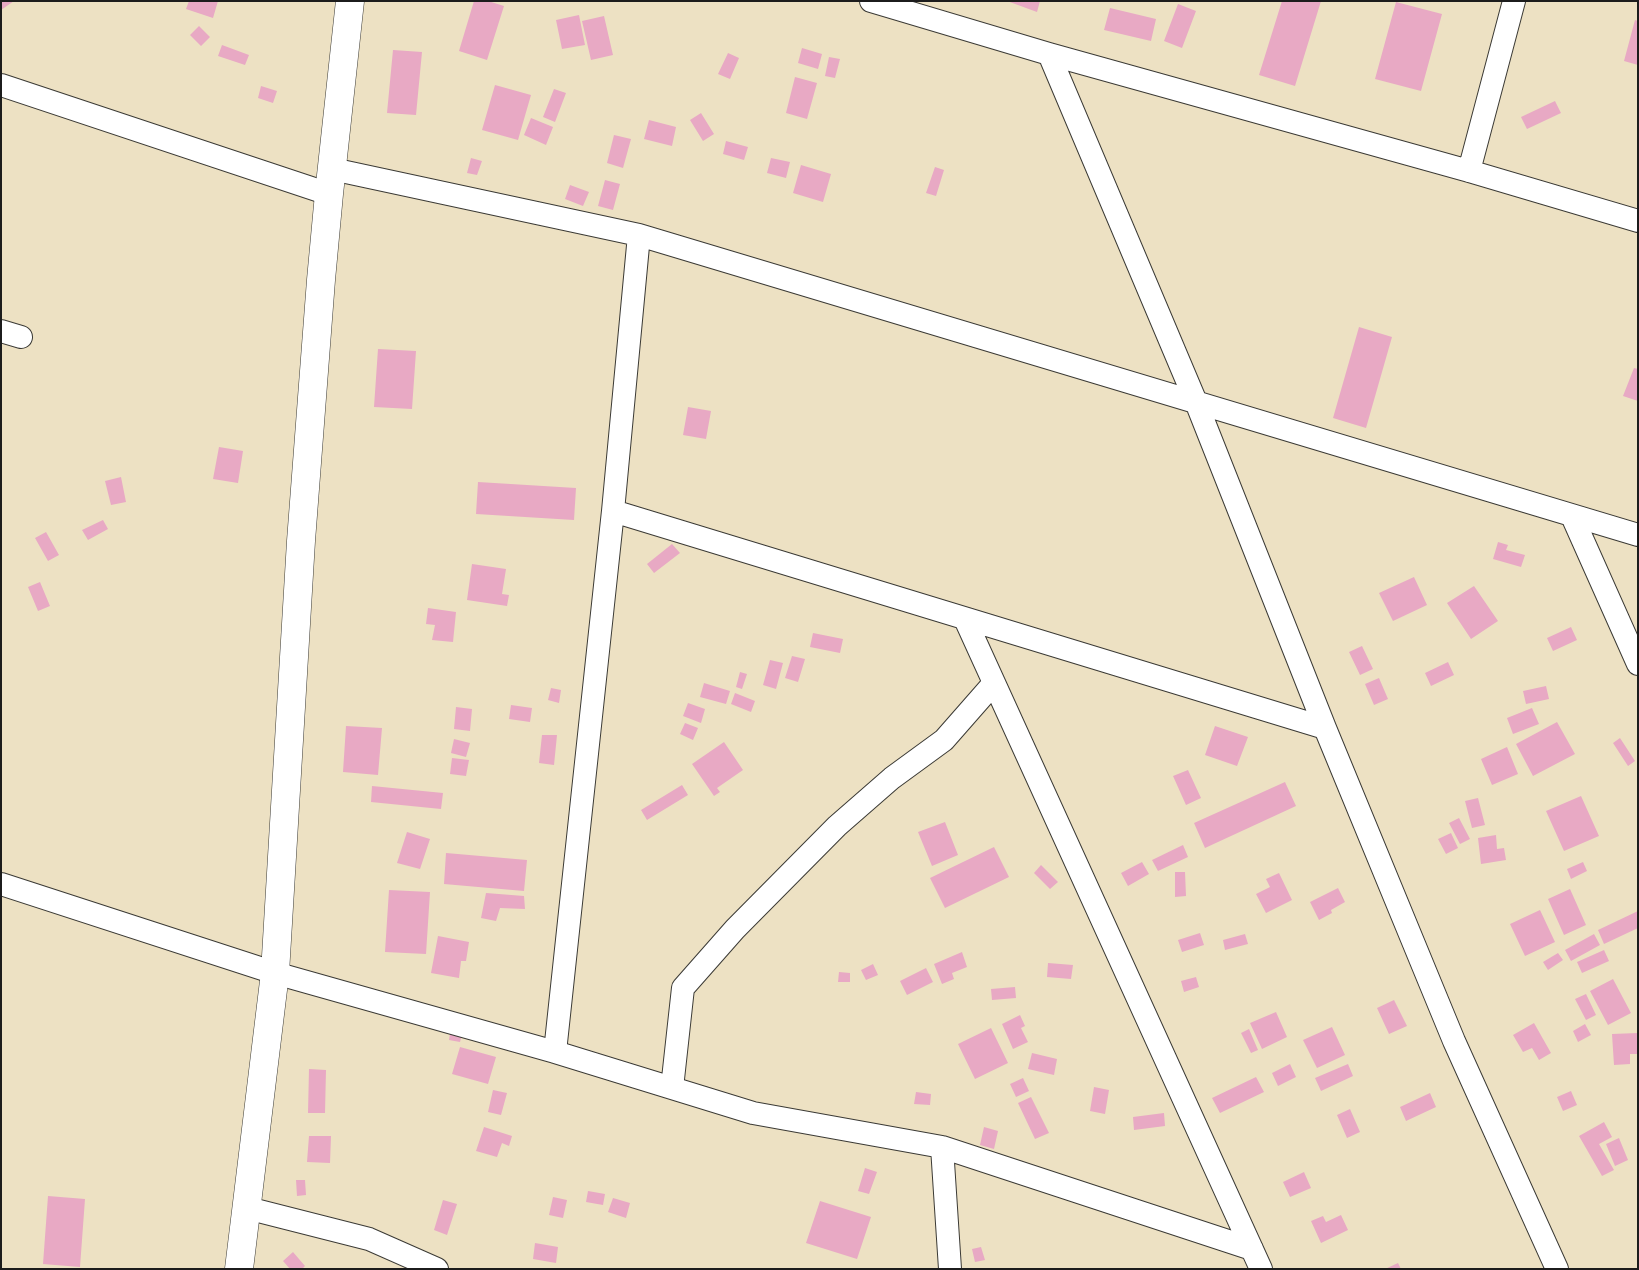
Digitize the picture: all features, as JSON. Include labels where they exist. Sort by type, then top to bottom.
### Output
[{"type":"main road","points":[[239,1269],[275,972],[301,541],[331,181],[350,1]]},
{"type":"street","points":[[871,1],[1049,54],[1469,171],[1638,222]]},
{"type":"street","points":[[1469,171],[1514,1]]},
{"type":"street","points":[[1049,54],[1196,402],[1325,728],[1454,1041],[1557,1269]]},
{"type":"street","points":[[1,85],[331,181],[639,236],[1638,535]]},
{"type":"street","points":[[555,1052],[613,511],[639,236]]},
{"type":"street","points":[[613,511],[1325,728]]},
{"type":"street","points":[[1572,516],[1638,664]]},
{"type":"street","points":[[965,619],[1257,1259]]},
{"type":"street","points":[[672,1088],[683,988],[735,929],[838,826],[892,778],[944,740],[994,683]]},
{"type":"street","points":[[1,884],[275,972],[555,1052],[753,1112],[942,1147],[1257,1259]]},
{"type":"street","points":[[942,1147],[950,1269]]},
{"type":"street","points":[[247,1208],[369,1239],[437,1269]]},
{"type":"building","points":[[1,1],[14,1],[1,10]]},
{"type":"building","points":[[189,1],[218,1],[213,18],[186,9]]},
{"type":"building","points":[[474,1],[488,1],[504,6],[487,60],[459,51]]},
{"type":"building","points":[[1007,1],[1040,1],[1037,12]]},
{"type":"building","points":[[1282,1],[1321,1],[1295,86],[1259,75]]},
{"type":"building","points":[[1396,2],[1442,14],[1421,91],[1375,79]]},
{"type":"building","points":[[1178,4],[1196,11],[1182,48],[1164,41]]},
{"type":"building","points":[[1110,8],[1156,19],[1151,41],[1104,30]]},
{"type":"building","points":[[579,15],[585,45],[562,49],[556,20]]},
{"type":"building","points":[[604,16],[613,55],[591,60],[582,21]]},
{"type":"building","points":[[1635,20],[1638,21],[1638,65],[1624,61]]},
{"type":"building","points":[[199,26],[210,37],[201,46],[190,35]]},
{"type":"building","points":[[222,45],[249,55],[245,65],[218,56]]},
{"type":"building","points":[[802,48],[822,54],[818,69],[798,63]]},
{"type":"building","points":[[393,50],[422,52],[416,115],[387,113]]},
{"type":"building","points":[[728,53],[739,58],[730,79],[718,74]]},
{"type":"building","points":[[829,57],[840,59],[835,78],[825,76]]},
{"type":"building","points":[[795,77],[817,83],[807,119],[786,113]]},
{"type":"building","points":[[495,85],[531,95],[518,140],[482,130]]},
{"type":"building","points":[[261,86],[277,91],[273,103],[258,98]]},
{"type":"building","points":[[554,89],[566,93],[555,122],[543,117]]},
{"type":"building","points":[[1555,101],[1561,113],[1527,129],[1521,117]]},
{"type":"building","points":[[701,113],[714,134],[703,141],[690,120]]},
{"type":"building","points":[[531,118],[553,127],[546,145],[524,135]]},
{"type":"building","points":[[649,120],[676,127],[672,146],[644,139]]},
{"type":"building","points":[[614,135],[631,139],[623,168],[607,163]]},
{"type":"building","points":[[726,141],[748,147],[744,160],[723,154]]},
{"type":"building","points":[[471,158],[482,161],[477,175],[467,173]]},
{"type":"building","points":[[771,158],[790,162],[786,178],[767,173]]},
{"type":"building","points":[[801,165],[831,174],[823,202],[793,193]]},
{"type":"building","points":[[935,167],[944,170],[936,196],[926,193]]},
{"type":"building","points":[[605,180],[620,184],[613,210],[598,206]]},
{"type":"building","points":[[570,185],[589,192],[583,206],[565,199]]},
{"type":"building","points":[[1359,327],[1392,337],[1366,428],[1333,418]]},
{"type":"building","points":[[378,349],[416,351],[412,409],[374,407]]},
{"type":"building","points":[[1634,368],[1638,369],[1638,401],[1623,396]]},
{"type":"building","points":[[688,407],[711,411],[706,439],[683,435]]},
{"type":"building","points":[[219,447],[243,451],[238,483],[213,479]]},
{"type":"building","points":[[121,477],[126,502],[111,505],[105,481]]},
{"type":"building","points":[[478,482],[576,488],[574,520],[476,514]]},
{"type":"building","points":[[103,520],[108,529],[88,540],[82,530]]},
{"type":"building","points":[[46,532],[59,555],[48,561],[35,538]]},
{"type":"building","points":[[1498,542],[1508,545],[1506,550],[1525,555],[1521,567],[1493,559]]},
{"type":"building","points":[[672,544],[680,553],[654,573],[647,564]]},
{"type":"building","points":[[472,564],[506,569],[502,594],[509,595],[507,606],[467,600]]},
{"type":"building","points":[[1414,577],[1427,605],[1393,621],[1379,593]]},
{"type":"building","points":[[40,582],[50,606],[38,611],[28,587]]},
{"type":"building","points":[[1474,586],[1498,621],[1471,639],[1447,603]]},
{"type":"building","points":[[428,608],[456,612],[453,642],[432,640],[435,625],[426,624]]},
{"type":"building","points":[[1571,627],[1577,640],[1553,651],[1547,638]]},
{"type":"building","points":[[813,633],[843,639],[840,653],[810,647]]},
{"type":"building","points":[[1362,646],[1373,669],[1360,675],[1349,652]]},
{"type":"building","points":[[792,656],[805,659],[798,682],[785,678]]},
{"type":"building","points":[[770,660],[783,663],[776,689],[763,685]]},
{"type":"building","points":[[1448,662],[1454,675],[1431,686],[1425,673]]},
{"type":"building","points":[[740,672],[747,674],[742,689],[736,687]]},
{"type":"building","points":[[1379,678],[1388,699],[1374,705],[1365,684]]},
{"type":"building","points":[[704,683],[730,691],[726,704],[700,697]]},
{"type":"building","points":[[1546,686],[1549,699],[1526,704],[1523,691]]},
{"type":"building","points":[[551,688],[561,690],[559,703],[548,700]]},
{"type":"building","points":[[735,693],[755,701],[751,712],[731,704]]},
{"type":"building","points":[[688,703],[705,709],[701,723],[683,716]]},
{"type":"building","points":[[511,705],[532,708],[530,722],[509,719]]},
{"type":"building","points":[[456,707],[472,709],[470,731],[454,729]]},
{"type":"building","points":[[1532,708],[1539,724],[1513,734],[1507,718]]},
{"type":"building","points":[[1557,722],[1575,754],[1533,776],[1516,744]]},
{"type":"building","points":[[685,723],[698,728],[693,740],[680,734]]},
{"type":"building","points":[[346,726],[382,728],[378,775],[343,772]]},
{"type":"building","points":[[1215,726],[1248,737],[1237,766],[1205,755]]},
{"type":"building","points":[[542,735],[557,735],[554,765],[539,763]]},
{"type":"building","points":[[1620,738],[1635,761],[1628,766],[1613,743]]},
{"type":"building","points":[[454,739],[470,743],[466,757],[451,753]]},
{"type":"building","points":[[724,742],[743,770],[717,788],[720,792],[714,796],[692,764]]},
{"type":"building","points":[[1507,747],[1518,774],[1492,785],[1481,759]]},
{"type":"building","points":[[452,758],[469,760],[466,776],[450,774]]},
{"type":"building","points":[[1188,770],[1201,798],[1186,805],[1173,776]]},
{"type":"building","points":[[1285,782],[1296,806],[1205,848],[1194,823]]},
{"type":"building","points":[[682,785],[688,795],[647,820],[641,810]]},
{"type":"building","points":[[372,786],[443,793],[441,809],[371,802]]},
{"type":"building","points":[[1581,796],[1599,836],[1564,851],[1546,811]]},
{"type":"building","points":[[1478,798],[1485,825],[1472,828],[1465,801]]},
{"type":"building","points":[[1459,818],[1470,839],[1460,844],[1449,823]]},
{"type":"building","points":[[945,822],[958,855],[932,866],[918,832]]},
{"type":"building","points":[[407,832],[430,839],[420,869],[397,863]]},
{"type":"building","points":[[1451,833],[1458,848],[1446,854],[1438,839]]},
{"type":"building","points":[[1496,835],[1497,849],[1504,848],[1506,860],[1481,864],[1478,838]]},
{"type":"building","points":[[1183,845],[1188,857],[1158,871],[1152,860]]},
{"type":"building","points":[[994,847],[1009,877],[945,908],[930,878]]},
{"type":"building","points":[[446,853],[527,860],[524,891],[444,884]]},
{"type":"building","points":[[1142,862],[1149,874],[1128,886],[1121,873]]},
{"type":"building","points":[[1583,862],[1587,871],[1571,879],[1567,869]]},
{"type":"building","points":[[1041,865],[1058,882],[1050,889],[1034,873]]},
{"type":"building","points":[[1175,872],[1185,872],[1186,896],[1175,897]]},
{"type":"building","points":[[1279,873],[1292,900],[1266,913],[1256,894],[1270,887],[1266,879]]},
{"type":"building","points":[[1338,888],[1345,902],[1331,910],[1332,913],[1319,920],[1310,902]]},
{"type":"building","points":[[1570,889],[1586,925],[1564,935],[1548,899]]},
{"type":"building","points":[[389,890],[430,892],[426,954],[385,952]]},
{"type":"building","points":[[486,893],[524,896],[525,909],[500,908],[496,921],[481,918]]},
{"type":"building","points":[[1540,910],[1555,942],[1525,956],[1510,924]]},
{"type":"building","points":[[1638,911],[1638,928],[1604,944],[1598,930]]},
{"type":"building","points":[[1200,933],[1204,945],[1182,952],[1178,940]]},
{"type":"building","points":[[1245,934],[1248,944],[1225,950],[1223,940]]},
{"type":"building","points":[[1594,934],[1600,945],[1571,961],[1565,950]]},
{"type":"building","points":[[438,936],[469,942],[466,961],[461,961],[459,978],[431,973]]},
{"type":"building","points":[[1604,950],[1609,961],[1582,973],[1577,962]]},
{"type":"building","points":[[962,952],[967,967],[952,973],[954,979],[942,984],[934,964]]},
{"type":"building","points":[[1558,953],[1563,960],[1548,970],[1543,962]]},
{"type":"building","points":[[1048,963],[1073,965],[1071,979],[1047,977]]},
{"type":"building","points":[[873,964],[878,975],[866,980],[861,970]]},
{"type":"building","points":[[926,968],[933,982],[907,995],[900,981]]},
{"type":"building","points":[[839,972],[850,973],[850,982],[838,982]]},
{"type":"building","points":[[1196,977],[1199,987],[1184,992],[1181,981]]},
{"type":"building","points":[[1613,979],[1631,1013],[1608,1025],[1590,991]]},
{"type":"building","points":[[1015,987],[1016,998],[992,1000],[991,989]]},
{"type":"building","points":[[1586,994],[1596,1015],[1586,1020],[1575,999]]},
{"type":"building","points":[[1394,1000],[1407,1026],[1389,1034],[1377,1008]]},
{"type":"building","points":[[1276,1012],[1287,1037],[1262,1049],[1250,1023]]},
{"type":"building","points":[[1020,1015],[1025,1026],[1021,1028],[1028,1042],[1013,1049],[1002,1024]]},
{"type":"building","points":[[1534,1023],[1551,1053],[1539,1060],[1532,1048],[1523,1052],[1513,1035]]},
{"type":"building","points":[[1585,1024],[1591,1035],[1578,1042],[1573,1031]]},
{"type":"building","points":[[451,1027],[463,1030],[460,1042],[449,1040]]},
{"type":"building","points":[[1332,1027],[1345,1055],[1317,1068],[1303,1040]]},
{"type":"building","points":[[991,1028],[1008,1063],[975,1079],[958,1044]]},
{"type":"building","points":[[1249,1029],[1258,1050],[1251,1053],[1241,1033]]},
{"type":"building","points":[[1638,1033],[1638,1054],[1630,1054],[1630,1064],[1614,1065],[1612,1034]]},
{"type":"building","points":[[460,1047],[496,1057],[488,1084],[452,1074]]},
{"type":"building","points":[[1032,1053],[1057,1059],[1054,1075],[1028,1069]]},
{"type":"building","points":[[1290,1064],[1296,1077],[1278,1086],[1272,1073]]},
{"type":"building","points":[[1348,1064],[1353,1076],[1321,1091],[1315,1078]]},
{"type":"building","points":[[309,1069],[326,1070],[325,1113],[308,1113]]},
{"type":"building","points":[[1256,1077],[1264,1092],[1220,1113],[1212,1098]]},
{"type":"building","points":[[1023,1078],[1029,1091],[1016,1097],[1010,1084]]},
{"type":"building","points":[[1094,1087],[1109,1090],[1105,1114],[1090,1111]]},
{"type":"building","points":[[493,1090],[507,1093],[501,1115],[488,1112]]},
{"type":"building","points":[[1571,1091],[1577,1105],[1563,1111],[1557,1097]]},
{"type":"building","points":[[916,1092],[931,1094],[930,1105],[914,1104]]},
{"type":"building","points":[[1430,1093],[1436,1107],[1406,1121],[1400,1107]]},
{"type":"building","points":[[1031,1097],[1049,1133],[1035,1139],[1018,1103]]},
{"type":"building","points":[[1350,1109],[1360,1132],[1347,1138],[1337,1115]]},
{"type":"building","points":[[1164,1113],[1165,1126],[1134,1130],[1133,1117]]},
{"type":"building","points":[[1604,1122],[1612,1137],[1599,1144],[1614,1170],[1602,1176],[1579,1136]]},
{"type":"building","points":[[484,1127],[512,1136],[509,1146],[502,1143],[497,1157],[476,1151]]},
{"type":"building","points":[[984,1127],[998,1131],[994,1149],[980,1145]]},
{"type":"building","points":[[309,1136],[331,1136],[330,1163],[307,1162]]},
{"type":"building","points":[[1619,1138],[1628,1160],[1615,1166],[1606,1144]]},
{"type":"building","points":[[865,1168],[877,1172],[869,1194],[858,1191]]},
{"type":"building","points":[[1304,1172],[1311,1188],[1290,1197],[1283,1182]]},
{"type":"building","points":[[296,1180],[305,1180],[306,1195],[297,1196]]},
{"type":"building","points":[[588,1191],[605,1194],[603,1205],[586,1202]]},
{"type":"building","points":[[48,1196],[85,1199],[80,1267],[43,1264]]},
{"type":"building","points":[[553,1197],[567,1200],[563,1218],[549,1215]]},
{"type":"building","points":[[613,1198],[630,1203],[626,1218],[608,1212]]},
{"type":"building","points":[[443,1200],[457,1204],[447,1235],[434,1230]]},
{"type":"building","points":[[820,1201],[871,1217],[857,1259],[806,1243]]},
{"type":"building","points":[[1341,1215],[1348,1230],[1321,1243],[1311,1221],[1323,1216],[1326,1222]]},
{"type":"building","points":[[535,1243],[558,1247],[556,1263],[533,1259]]},
{"type":"building","points":[[981,1247],[985,1260],[975,1262],[972,1249]]},
{"type":"building","points":[[293,1252],[305,1266],[302,1269],[290,1269],[283,1261]]},
{"type":"building","points":[[1398,1263],[1401,1269],[1385,1269]]}]
